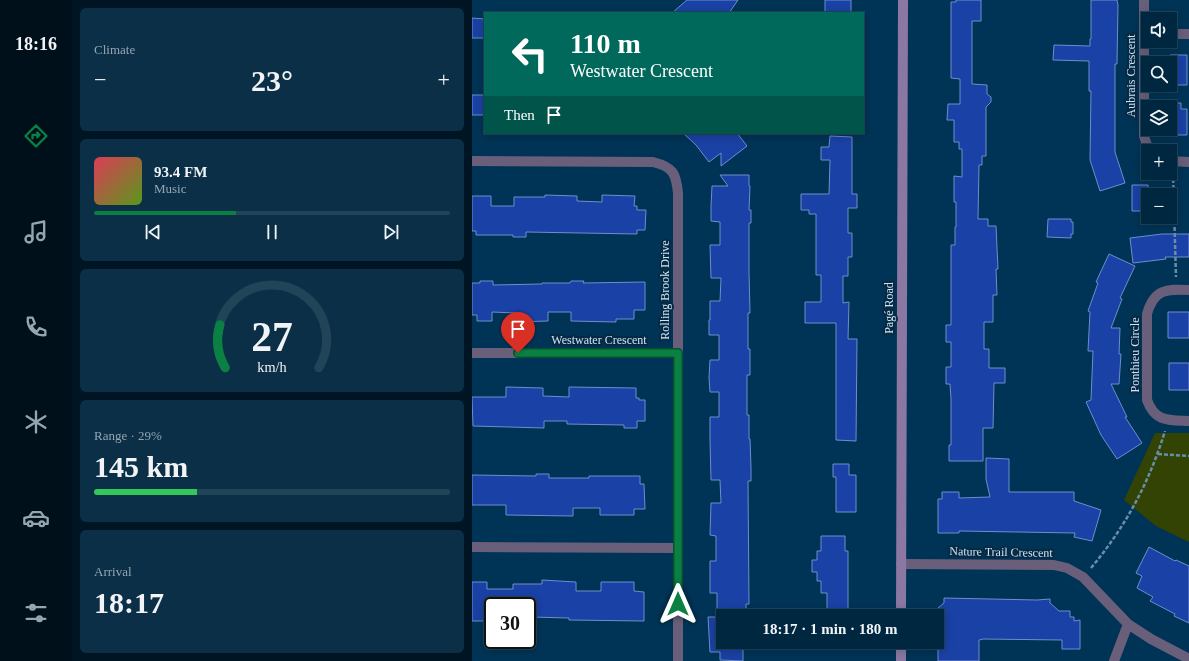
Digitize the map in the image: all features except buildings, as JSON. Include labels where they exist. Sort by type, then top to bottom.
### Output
[{"type":"street","name":"Pagé Road","points":[[901,609],[904,0]]},
{"type":"street","name":"Aubrais Crescent","points":[[1144,0],[1145,12]]},
{"type":"street","points":[[1177,34],[1189,34]]},
{"type":"street","name":"Aubrais Crescent","points":[[1146,48],[1144,136],[1147,144]]},
{"type":"street","name":"Rolling Brook Drive","points":[[472,161],[653,162],[665,165],[676,179],[678,193],[678,661]]},
{"type":"street","points":[[1177,162],[1189,162]]},
{"type":"street","name":"Ponthieu Circle","points":[[1189,290],[1163,291],[1155,296],[1150,303],[1147,314],[1147,400],[1151,409],[1157,415],[1168,420],[1189,421]]},
{"type":"street","name":"Westwater Crescent","points":[[472,353],[678,353]]},
{"type":"street","points":[[472,547],[678,548]]},
{"type":"street","name":"Nature Trail Crescent","points":[[901,564],[1054,565],[1067,568],[1083,578],[1128,624],[1151,640],[1189,659]]},
{"type":"street","points":[[1114,661],[1128,624]]},
{"type":"street","points":[[901,649],[901,661]]},
{"type":"path","points":[[1173,180],[1176,290]]},
{"type":"path","points":[[1083,578],[1102,555],[1127,519],[1158,454],[1168,420]]},
{"type":"path","points":[[1158,454],[1189,456]]},
{"type":"green space","points":[[1155,433],[1189,433],[1189,542],[1156,526],[1124,500]]},
{"type":"route","points":[[518,353],[678,353],[678,604]]}]
